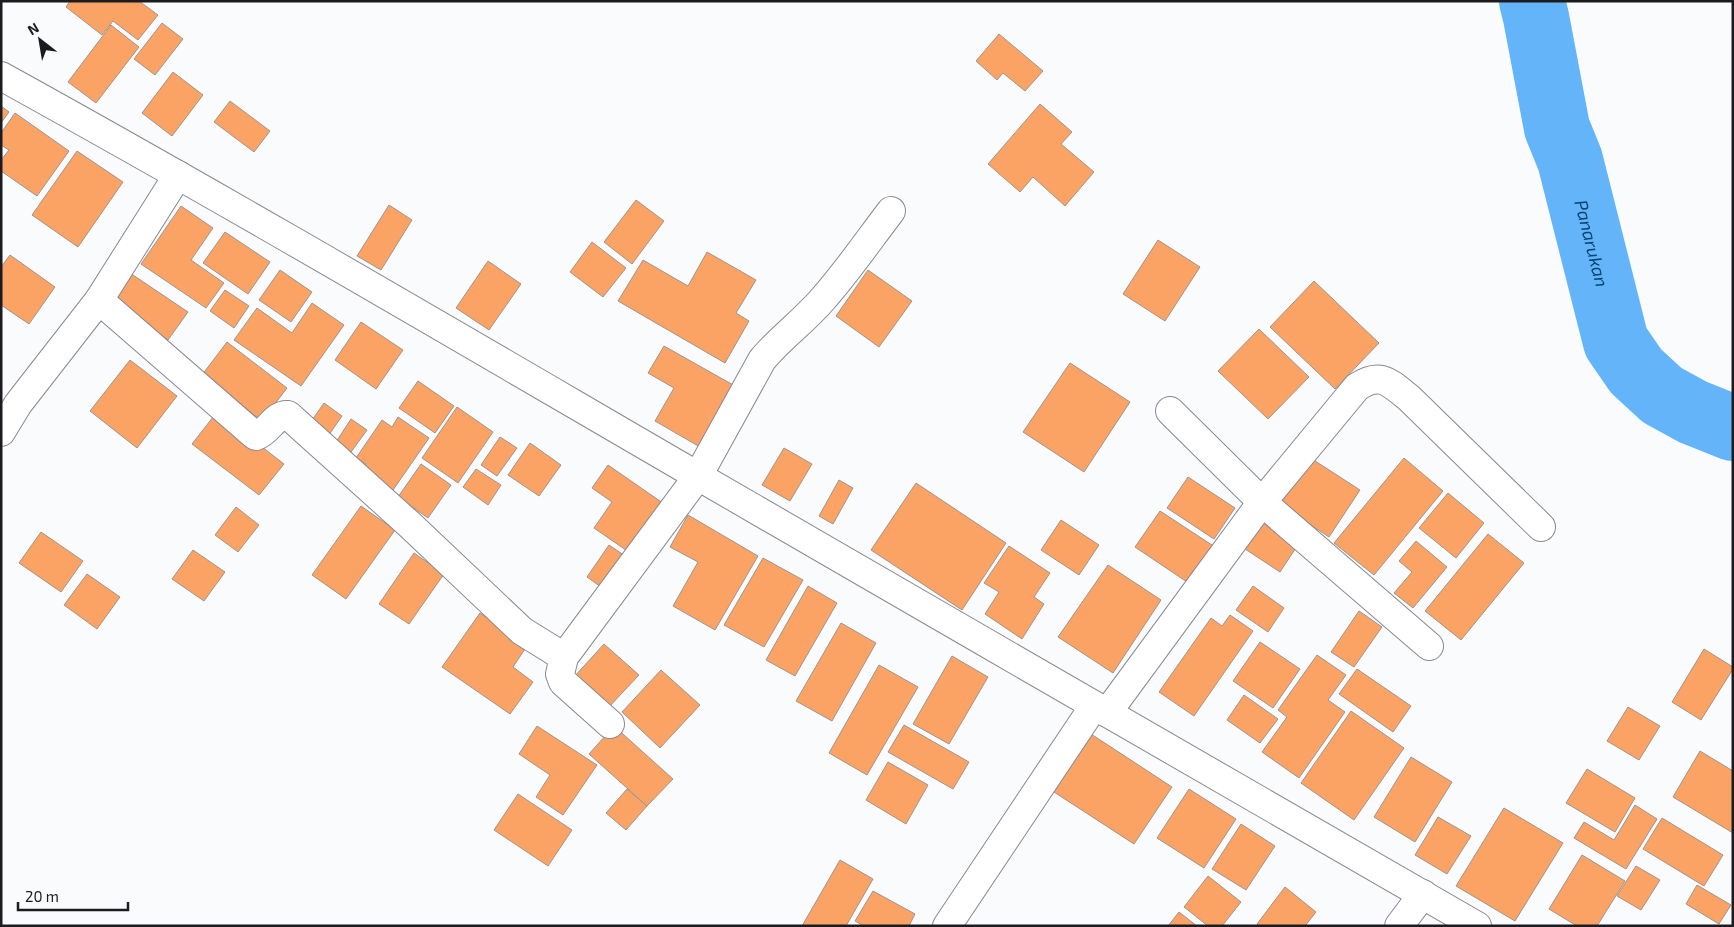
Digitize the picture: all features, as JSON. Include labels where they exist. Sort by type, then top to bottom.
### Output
[{"type":"street","points":[[1,76],[178,175],[1477,926]]},
{"type":"street","points":[[1,432],[18,404],[99,300],[178,175]]},
{"type":"street","points":[[610,724],[563,682],[560,674],[564,657],[698,476],[762,360],[775,344],[792,331],[824,299],[891,211]]},
{"type":"street","points":[[99,300],[256,436],[261,434],[282,415],[288,415],[409,524],[522,631],[564,657]]},
{"type":"street","points":[[947,926],[1100,709],[1262,502],[1357,387],[1367,380],[1379,379],[1391,383],[1409,398],[1541,527]]},
{"type":"street","points":[[1170,411],[1262,502],[1429,646]]},
{"type":"street","points":[[1399,926],[1423,894]]},
{"type":"building","points":[[70,1],[139,1],[158,15],[138,40],[113,21],[102,35],[66,7]]},
{"type":"building","points":[[162,23],[183,39],[155,75],[134,59]]},
{"type":"building","points":[[111,25],[139,47],[96,103],[68,82]]},
{"type":"building","points":[[999,34],[1043,71],[1025,91],[1003,73],[997,80],[976,61]]},
{"type":"building","points":[[173,72],[203,95],[172,136],[142,113]]},
{"type":"building","points":[[230,101],[270,131],[254,152],[214,122]]},
{"type":"building","points":[[1040,104],[1072,132],[1061,144],[1094,172],[1065,206],[1033,177],[1020,192],[988,164]]},
{"type":"building","points":[[1,106],[9,112],[1,123]]},
{"type":"building","points":[[15,113],[69,151],[37,196],[1,171],[1,160],[9,150],[1,145],[1,133]]},
{"type":"building","points":[[77,151],[123,182],[78,247],[32,215]]},
{"type":"building","points":[[636,200],[664,221],[632,264],[604,242]]},
{"type":"building","points":[[389,205],[412,220],[381,270],[357,256]]},
{"type":"building","points":[[181,206],[213,228],[191,260],[224,283],[206,308],[141,264]]},
{"type":"building","points":[[225,232],[270,262],[248,294],[203,263]]},
{"type":"building","points":[[1158,240],[1200,267],[1165,321],[1123,294]]},
{"type":"building","points":[[592,242],[626,268],[603,297],[570,272]]},
{"type":"building","points":[[707,252],[756,280],[736,313],[749,321],[725,363],[618,301],[643,260],[688,286]]},
{"type":"building","points":[[10,255],[55,287],[29,324],[1,305],[1,267]]},
{"type":"building","points":[[488,261],[521,284],[489,330],[456,308]]},
{"type":"building","points":[[280,270],[312,292],[291,322],[259,300]]},
{"type":"building","points":[[868,270],[912,301],[879,347],[836,316]]},
{"type":"building","points":[[130,273],[188,312],[168,340],[111,300]]},
{"type":"building","points":[[1314,281],[1379,343],[1335,389],[1270,327]]},
{"type":"building","points":[[225,290],[249,306],[234,328],[210,311]]},
{"type":"building","points":[[312,303],[344,325],[301,386],[234,340],[257,308],[292,333]]},
{"type":"building","points":[[361,322],[403,350],[376,389],[335,360]]},
{"type":"building","points":[[1259,329],[1309,377],[1268,419],[1218,371]]},
{"type":"building","points":[[227,342],[287,388],[262,421],[202,375]]},
{"type":"building","points":[[664,346],[735,386],[700,447],[655,421],[674,388],[648,373]]},
{"type":"building","points":[[130,360],[177,396],[137,448],[90,411]]},
{"type":"building","points":[[1070,363],[1130,402],[1084,472],[1023,432]]},
{"type":"building","points":[[418,381],[454,406],[435,433],[399,408]]},
{"type":"building","points":[[324,403],[342,416],[326,439],[308,426]]},
{"type":"building","points":[[457,407],[493,432],[458,483],[422,458]]},
{"type":"building","points":[[217,412],[284,464],[259,495],[192,444]]},
{"type":"building","points":[[398,417],[429,438],[393,490],[363,468],[366,464],[356,458],[382,420],[392,427]]},
{"type":"building","points":[[351,419],[367,430],[351,452],[336,442]]},
{"type":"building","points":[[500,437],[517,448],[497,476],[481,465]]},
{"type":"building","points":[[530,443],[561,465],[539,496],[508,475]]},
{"type":"building","points":[[784,448],[812,464],[790,501],[762,485]]},
{"type":"building","points":[[1309,457],[1360,490],[1329,537],[1278,503]]},
{"type":"building","points":[[1404,458],[1443,491],[1374,575],[1334,543]]},
{"type":"building","points":[[421,464],[451,485],[428,518],[398,497]]},
{"type":"building","points":[[608,465],[670,508],[636,557],[594,528],[612,502],[592,488]]},
{"type":"building","points":[[476,469],[501,485],[488,505],[463,487]]},
{"type":"building","points":[[1188,477],[1235,508],[1214,539],[1167,508]]},
{"type":"building","points":[[839,480],[853,488],[833,524],[819,516]]},
{"type":"building","points":[[916,483],[1006,543],[962,610],[871,550]]},
{"type":"building","points":[[1448,493],[1484,523],[1456,558],[1419,528]]},
{"type":"building","points":[[361,506],[395,530],[346,599],[312,575]]},
{"type":"building","points":[[236,507],[259,525],[238,552],[215,535]]},
{"type":"building","points":[[1160,511],[1215,547],[1190,584],[1135,547]]},
{"type":"building","points":[[1260,513],[1301,540],[1280,572],[1239,545]]},
{"type":"building","points":[[688,515],[758,556],[715,630],[673,606],[698,562],[670,547]]},
{"type":"building","points":[[1061,520],[1099,545],[1079,575],[1041,550]]},
{"type":"building","points":[[41,532],[83,561],[61,592],[19,563]]},
{"type":"building","points":[[1488,534],[1524,563],[1461,640],[1425,611]]},
{"type":"building","points":[[1416,541],[1447,567],[1413,608],[1394,593],[1412,572],[1399,561]]},
{"type":"building","points":[[609,545],[631,560],[608,592],[587,577]]},
{"type":"building","points":[[1009,546],[1050,573],[1034,597],[1044,604],[1022,639],[985,614],[999,592],[984,583]]},
{"type":"building","points":[[193,550],[225,572],[204,601],[172,579]]},
{"type":"building","points":[[414,553],[444,574],[409,624],[379,604]]},
{"type":"building","points":[[763,558],[803,580],[764,647],[724,625]]},
{"type":"building","points":[[1108,565],[1161,600],[1113,673],[1058,637]]},
{"type":"building","points":[[87,574],[120,597],[97,629],[64,605]]},
{"type":"building","points":[[808,586],[837,603],[795,676],[766,660]]},
{"type":"building","points":[[1253,586],[1284,608],[1268,632],[1236,610]]},
{"type":"building","points":[[1359,611],[1382,627],[1354,667],[1331,652]]},
{"type":"building","points":[[480,613],[527,646],[513,667],[533,682],[510,714],[442,667]]},
{"type":"building","points":[[1230,615],[1253,631],[1194,716],[1159,692],[1211,618],[1222,626]]},
{"type":"building","points":[[841,623],[876,643],[832,721],[796,701]]},
{"type":"building","points":[[1260,642],[1300,669],[1273,708],[1233,681]]},
{"type":"building","points":[[604,644],[639,675],[608,708],[574,677]]},
{"type":"building","points":[[1704,649],[1733,667],[1733,669],[1701,720],[1672,702]]},
{"type":"building","points":[[1317,655],[1346,675],[1328,700],[1345,712],[1299,778],[1262,752],[1287,717],[1278,710]]},
{"type":"building","points":[[952,656],[988,677],[949,744],[913,724]]},
{"type":"building","points":[[879,665],[918,687],[867,775],[829,753]]},
{"type":"building","points":[[1357,669],[1411,706],[1393,732],[1339,694]]},
{"type":"building","points":[[661,670],[700,705],[660,748],[622,712]]},
{"type":"building","points":[[1244,695],[1278,719],[1260,743],[1227,720]]},
{"type":"building","points":[[1628,707],[1660,726],[1639,760],[1607,741]]},
{"type":"building","points":[[1351,711],[1404,748],[1354,820],[1301,783]]},
{"type":"building","points":[[904,725],[969,762],[953,789],[888,752]]},
{"type":"building","points":[[537,726],[597,765],[563,815],[536,797],[550,775],[519,754]]},
{"type":"building","points":[[614,726],[673,779],[647,806],[589,754]]},
{"type":"building","points":[[1091,734],[1172,787],[1134,844],[1054,792]]},
{"type":"building","points":[[1700,751],[1733,771],[1733,833],[1673,797]]},
{"type":"building","points":[[1411,757],[1452,782],[1415,842],[1374,817]]},
{"type":"building","points":[[888,762],[928,785],[906,824],[866,800]]},
{"type":"building","points":[[1587,769],[1635,798],[1615,832],[1566,803]]},
{"type":"building","points":[[627,789],[647,806],[626,830],[606,813]]},
{"type":"building","points":[[1189,789],[1236,819],[1204,868],[1157,838]]},
{"type":"building","points":[[518,794],[572,830],[548,866],[494,830]]},
{"type":"building","points":[[1635,805],[1657,819],[1626,869],[1574,838],[1584,822],[1614,840]]},
{"type":"building","points":[[1504,808],[1563,843],[1515,921],[1456,886]]},
{"type":"building","points":[[1438,817],[1471,836],[1447,874],[1415,855]]},
{"type":"building","points":[[1662,818],[1723,855],[1704,886],[1643,849]]},
{"type":"building","points":[[1241,824],[1275,846],[1246,890],[1212,869]]},
{"type":"building","points":[[1582,855],[1625,881],[1597,926],[1577,926],[1549,909]]},
{"type":"building","points":[[840,860],[873,879],[846,926],[802,926]]},
{"type":"building","points":[[1636,866],[1660,880],[1641,910],[1617,896]]},
{"type":"building","points":[[1208,876],[1241,902],[1222,926],[1208,926],[1184,907]]},
{"type":"building","points":[[1697,885],[1731,905],[1719,924],[1686,904]]},
{"type":"building","points":[[1285,887],[1316,912],[1305,926],[1259,926],[1257,924]]},
{"type":"building","points":[[873,891],[915,914],[909,926],[864,926],[855,921]]},
{"type":"building","points":[[1179,912],[1197,926],[1168,926]]},
{"type":"waterway","name":"Panarukan","points":[[1532,1],[1557,128],[1570,160],[1616,342],[1636,371],[1662,395],[1693,412],[1733,428]]}]
